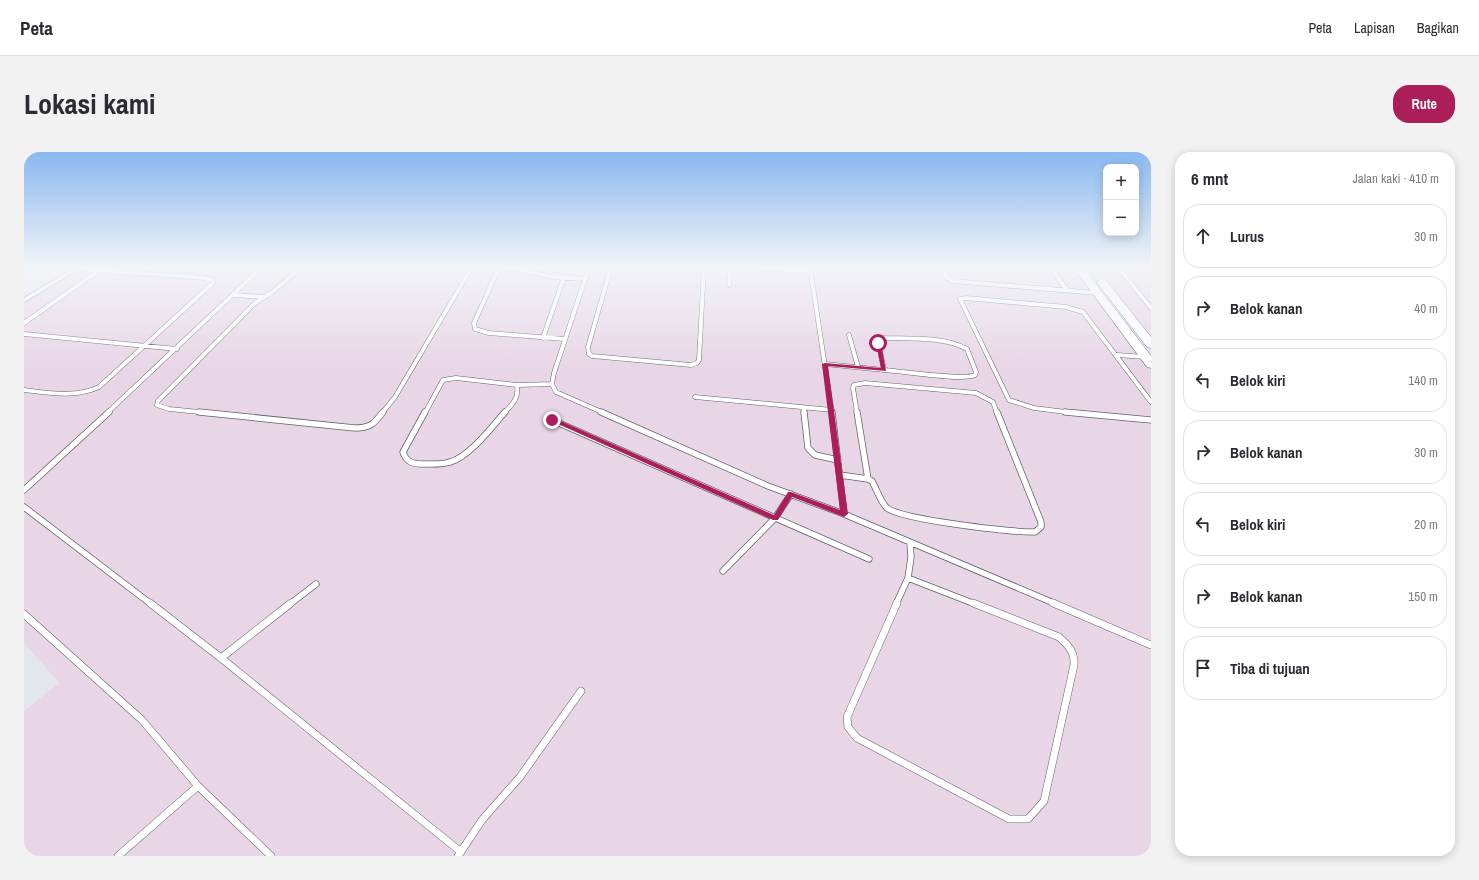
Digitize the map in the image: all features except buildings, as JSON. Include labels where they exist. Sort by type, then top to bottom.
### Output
[{"type":"street","points":[[1102,300],[1148,360]]},
{"type":"street","points":[[1115,300],[1150,343]]},
{"type":"lane","points":[[24,324],[58,300]]},
{"type":"lane","points":[[24,390],[66,394],[90,392],[99,387],[195,300]]},
{"type":"lane","points":[[25,488],[230,300]]},
{"type":"lane","points":[[260,300],[186,372],[158,401],[157,405],[168,409],[258,419],[367,428],[378,419],[395,397],[453,300]]},
{"type":"lane","points":[[484,300],[474,323],[475,329],[489,333],[565,339]]},
{"type":"lane","points":[[543,338],[556,300]]},
{"type":"lane","points":[[578,300],[552,384],[556,392],[791,494],[844,514],[1151,645]]},
{"type":"lane","points":[[601,300],[588,347],[589,354],[592,356],[691,365],[697,363],[699,360],[702,300]]},
{"type":"lane","points":[[815,300],[832,410],[844,514]]},
{"type":"lane","points":[[960,300],[1009,400],[1014,404],[1035,408],[1151,420]]},
{"type":"lane","points":[[985,300],[1076,309],[1086,315],[1151,402]]},
{"type":"lane","points":[[1144,300],[1151,308]]},
{"type":"lane","points":[[24,334],[177,349]]},
{"type":"lane","points":[[849,335],[858,367]]},
{"type":"lane","points":[[825,364],[884,370],[971,377],[975,375],[976,372],[967,349],[964,346],[949,343],[882,338],[878,341],[884,370]]},
{"type":"lane","points":[[1117,355],[1148,360]]},
{"type":"lane","points":[[517,385],[518,392],[514,403],[463,455],[452,462],[441,464],[418,464],[407,461],[404,458],[403,452],[443,380],[456,378],[517,385],[552,384]]},
{"type":"lane","points":[[840,475],[868,478],[872,482],[886,507],[898,513],[926,519],[1027,532],[1035,532],[1041,527],[1041,522],[993,402],[976,393],[865,383],[854,384],[853,388],[868,478]]},
{"type":"lane","points":[[695,397],[832,410]]},
{"type":"lane","points":[[803,407],[808,448],[815,455],[838,460]]},
{"type":"lane","points":[[552,420],[869,559]]},
{"type":"lane","points":[[723,571],[775,518],[791,494]]},
{"type":"lane","points":[[24,507],[221,658],[460,854],[482,820],[520,777],[581,691]]},
{"type":"lane","points":[[908,578],[1059,637],[1072,650],[1075,657],[1074,665],[1044,801],[1028,819],[1008,819],[857,738],[848,727],[846,717],[908,578],[911,557],[910,542]]},
{"type":"lane","points":[[221,658],[316,584]]},
{"type":"lane","points":[[24,614],[142,720],[198,786],[271,856]]},
{"type":"lane","points":[[118,856],[198,786]]},
{"type":"shaded area","points":[[24,300],[1151,300],[1151,856],[24,856],[24,711],[59,683],[24,643]]},
{"type":"route","points":[[552,420],[775,518],[791,494],[844,514],[825,364],[884,370],[878,343]]}]
